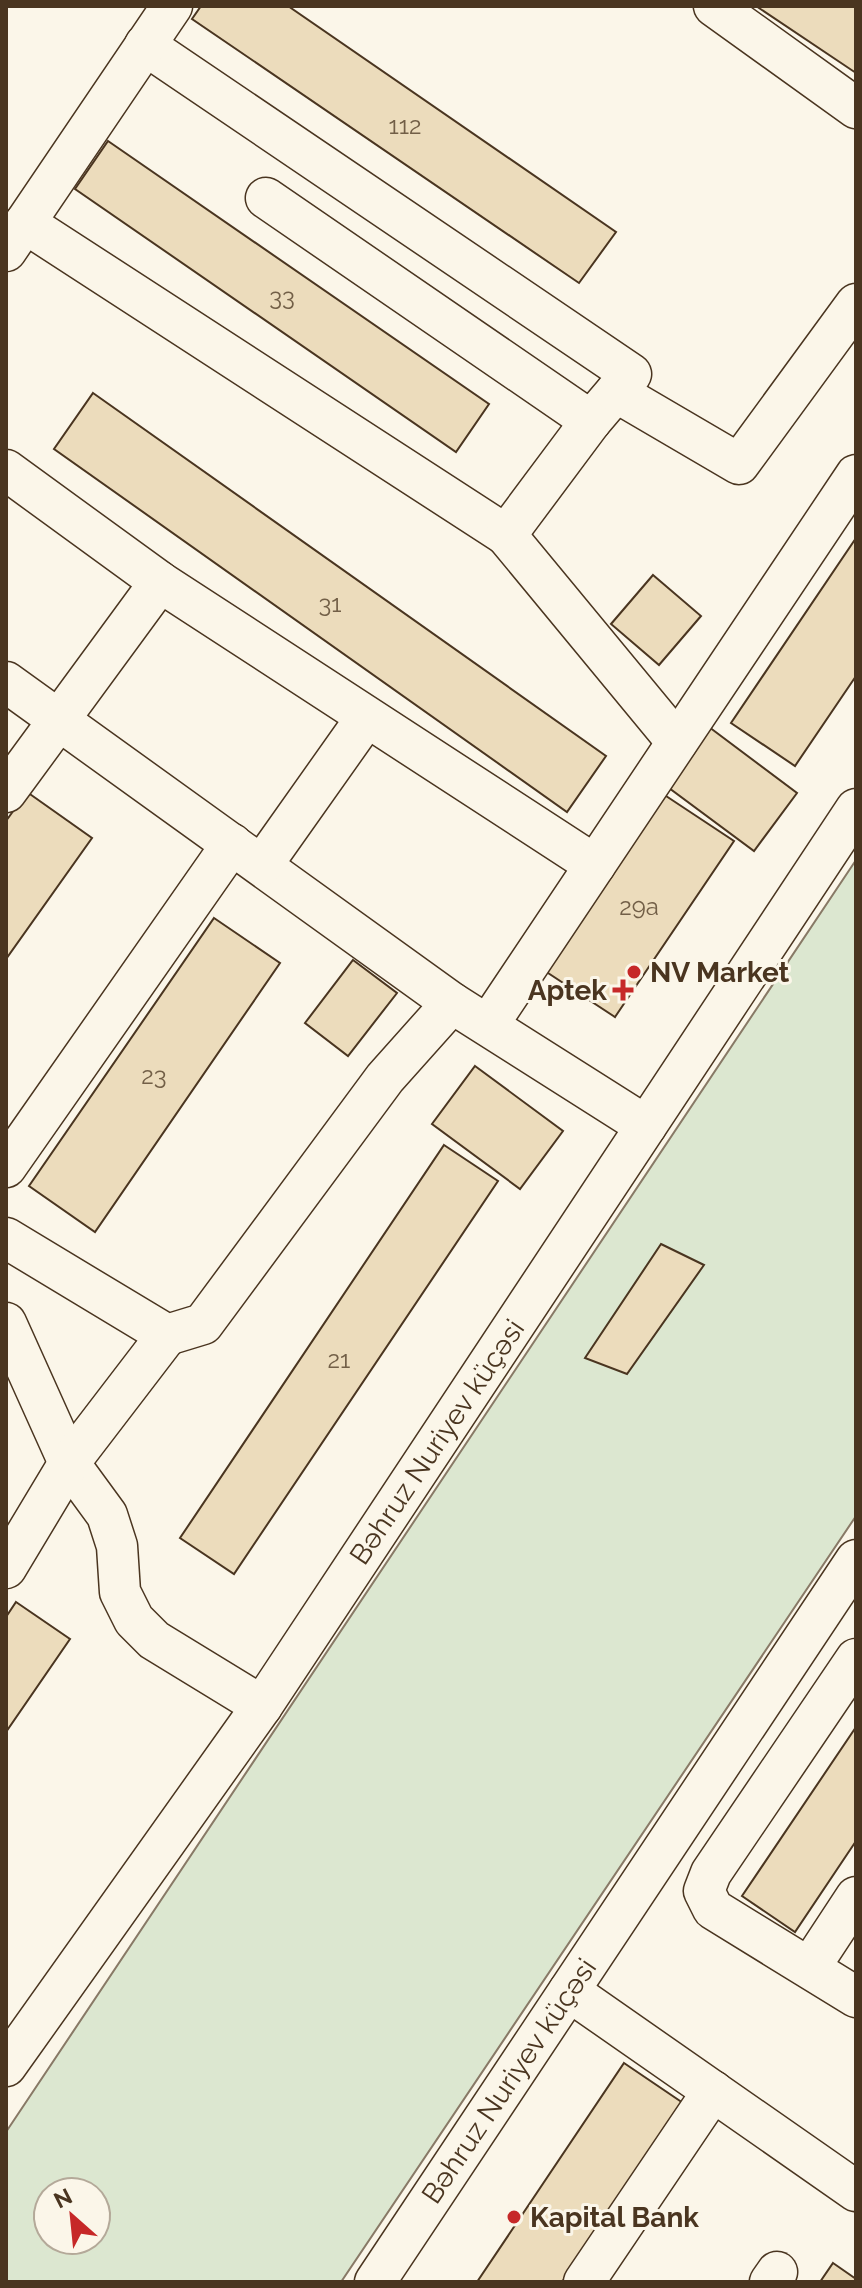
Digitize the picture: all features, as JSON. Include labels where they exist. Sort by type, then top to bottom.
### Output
[{"type":"street","points":[[172,6],[16,237],[506,535],[677,742]]},
{"type":"street","points":[[714,6],[856,108]]},
{"type":"street","points":[[145,45],[631,374],[506,535]]},
{"type":"street","points":[[266,198],[603,407],[739,464],[856,304]]},
{"type":"street","points":[[6,470],[160,582],[595,865]]},
{"type":"street","points":[[488,1025],[856,475]]},
{"type":"street","points":[[6,792],[160,582]]},
{"type":"street","points":[[6,682],[452,1003],[646,1126]]},
{"type":"street","points":[[6,1167],[247,855],[366,718]]},
{"type":"street","name":"Bəhruz Nuriyev küçəsi","points":[[9,2058],[262,1706],[856,809]]},
{"type":"street","points":[[6,1568],[69,1463],[167,1335],[203,1324],[385,1078],[452,1003]]},
{"type":"street","points":[[6,1238],[167,1335]]},
{"type":"street","points":[[6,1323],[69,1463],[107,1515],[117,1546],[120,1592],[134,1620],[154,1640],[262,1706]]},
{"type":"street","name":"Bəhruz Nuriyev küçəsi","points":[[375,2282],[856,1560]]},
{"type":"street","points":[[856,1659],[711,1873],[704,1891],[713,1909],[856,1997]]},
{"type":"street","points":[[810,1967],[856,1897]]},
{"type":"street","points":[[569,1991],[713,2091],[851,2177]]},
{"type":"street","points":[[584,2282],[713,2091]]},
{"type":"green space","points":[[856,860],[856,1516],[341,2282],[6,2282],[6,2132]]},
{"type":"building","points":[[201,6],[288,6],[616,232],[579,283],[192,19]]},
{"type":"building","points":[[756,6],[856,6],[856,73]]},
{"type":"building","points":[[108,141],[489,404],[456,452],[75,189]]},
{"type":"building","points":[[93,393],[606,756],[567,812],[54,449]]},
{"type":"building","points":[[856,538],[856,676],[795,766],[731,723]]},
{"type":"building","points":[[653,575],[701,616],[659,665],[611,624]]},
{"type":"building","points":[[709,727],[797,793],[754,851],[665,785]]},
{"type":"building","points":[[27,792],[92,838],[6,959],[6,821]]},
{"type":"building","points":[[663,794],[734,841],[615,1017],[545,971]]},
{"type":"building","points":[[214,918],[280,963],[95,1232],[29,1186]]},
{"type":"building","points":[[353,960],[397,993],[348,1056],[305,1023]]},
{"type":"building","points":[[475,1066],[563,1131],[520,1189],[432,1124]]},
{"type":"building","points":[[444,1145],[498,1181],[234,1574],[180,1538]]},
{"type":"building","points":[[661,1244],[704,1265],[627,1374],[585,1358]]},
{"type":"building","points":[[16,1602],[70,1639],[6,1732],[6,1617]]},
{"type":"building","points":[[856,1727],[856,1841],[795,1932],[742,1896]]},
{"type":"building","points":[[624,2063],[683,2103],[562,2282],[477,2282]]},
{"type":"building","points":[[833,2263],[856,2279],[856,2282],[820,2282]]},
{"type":"place","name":"NV Market","points":[[634,972]]},
{"type":"place","name":"Aptek","points":[[623,990]]},
{"type":"place","name":"Kapital Bank","points":[[514,2217]]}]
